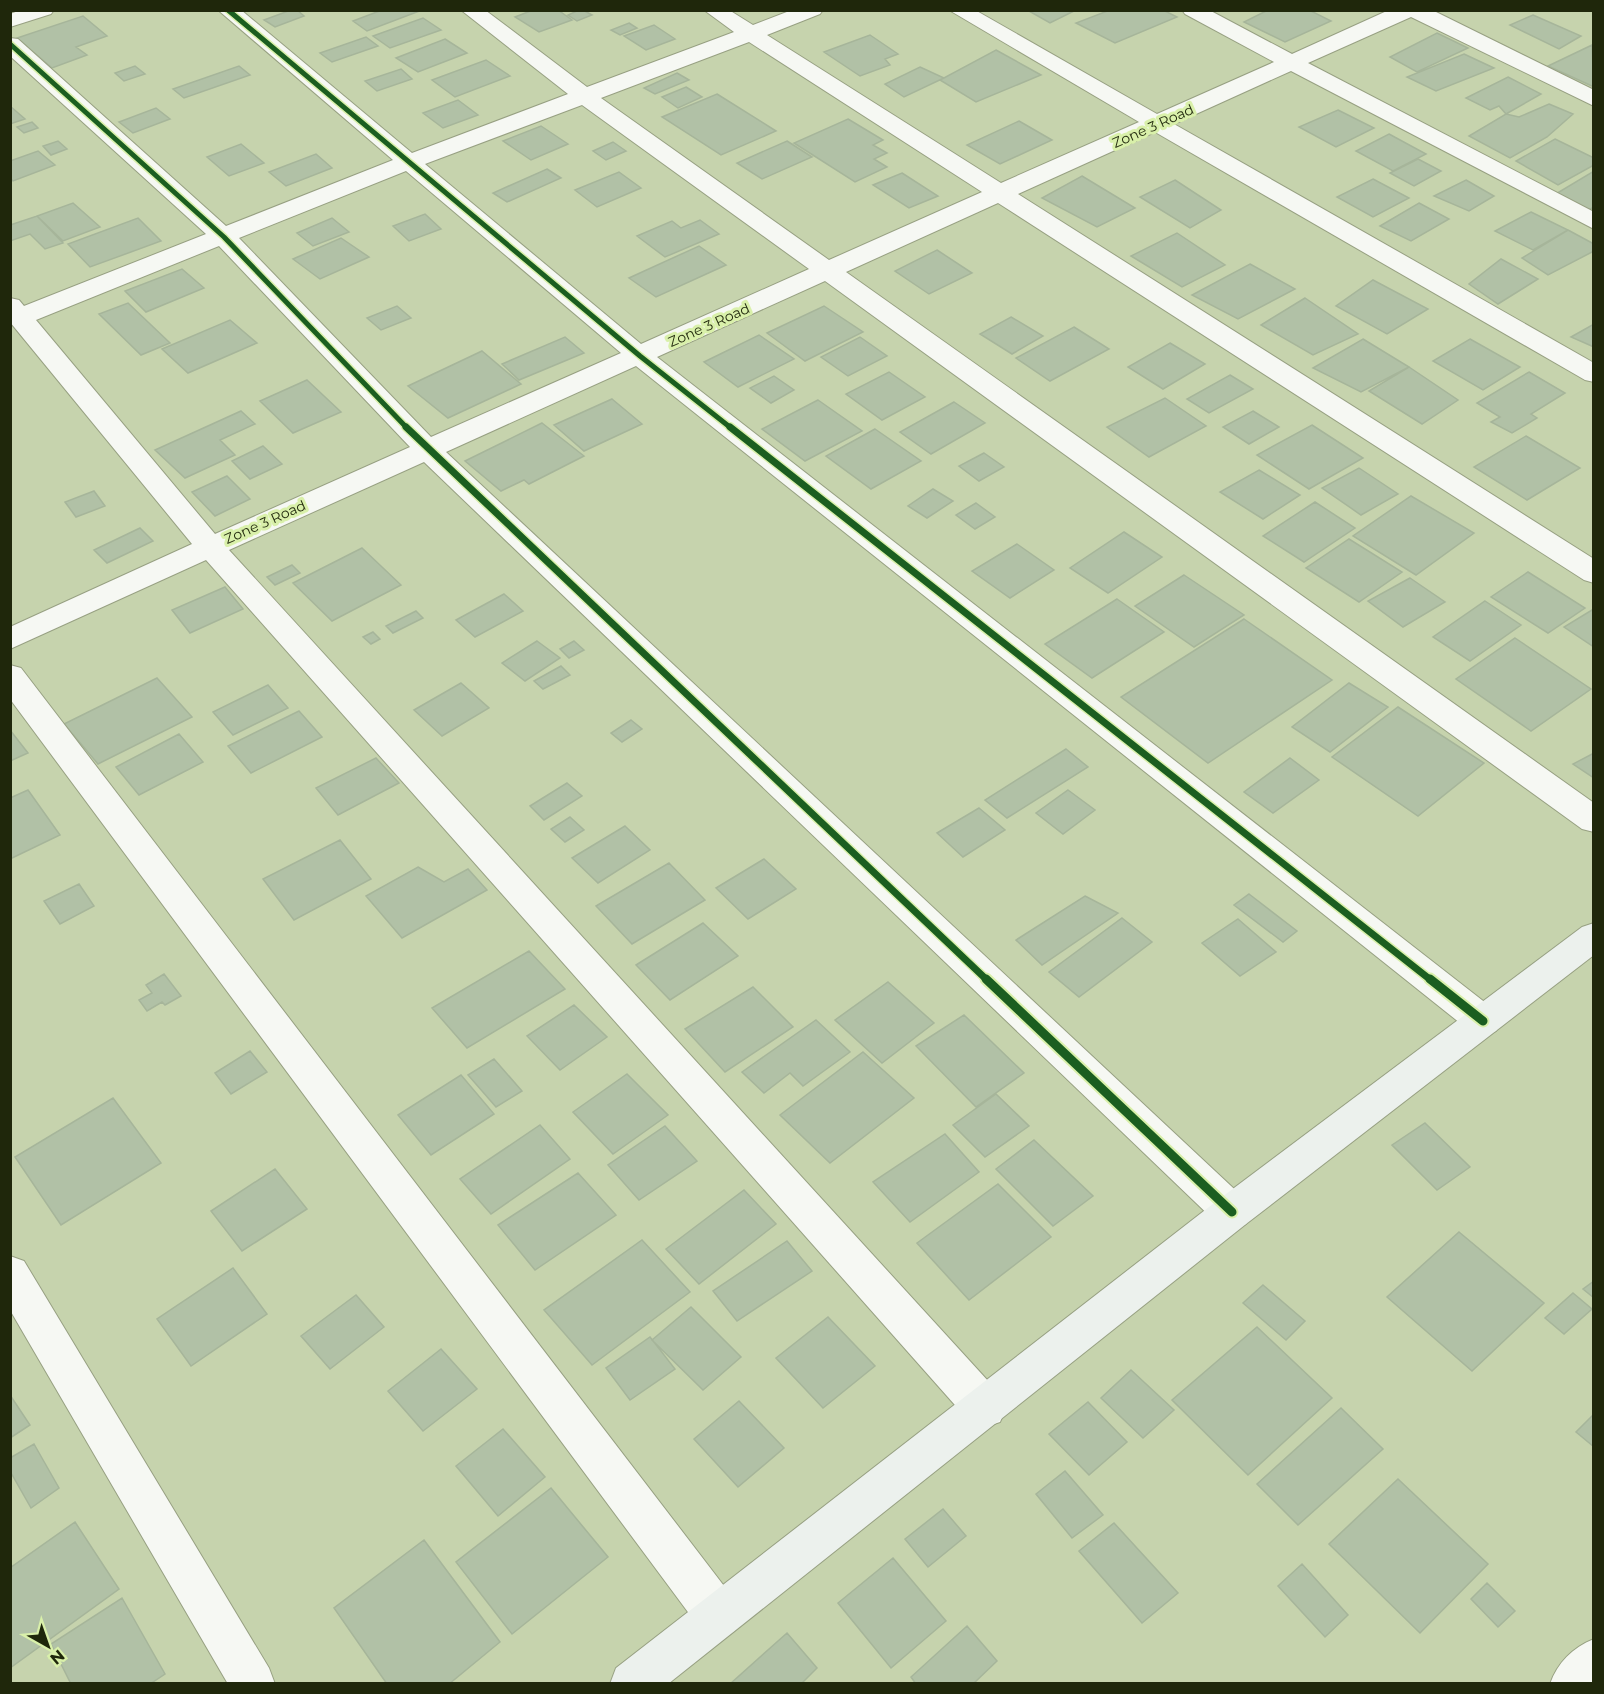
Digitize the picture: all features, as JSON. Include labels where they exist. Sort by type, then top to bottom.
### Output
[{"type":"street","points":[[10,21],[44,10]]},
{"type":"street","points":[[228,10],[640,356],[1483,1021]]},
{"type":"street","points":[[471,10],[584,96],[1593,820]]},
{"type":"street","points":[[714,10],[1593,573]]},
{"type":"street","points":[[813,10],[409,162],[224,237],[16,310],[210,547],[985,1408]]},
{"type":"street","points":[[959,10],[1593,374]]},
{"type":"street","points":[[1192,10],[1593,222]]},
{"type":"street","name":"Zone 3 Road","points":[[10,639],[210,547],[1408,10]]},
{"type":"street","points":[[1414,10],[1593,99]]},
{"type":"street","points":[[10,44],[224,237],[428,450],[1232,1212]]},
{"type":"street","points":[[10,676],[718,1616]]},
{"type":"street","points":[[632,1683],[1232,1212],[1593,936]]},
{"type":"street","points":[[10,1273],[253,1683]]},
{"type":"street","points":[[1572,1683],[1593,1661]]},
{"type":"building","points":[[297,10],[304,16],[275,27],[264,20]]},
{"type":"building","points":[[382,10],[422,10],[367,31],[353,21]]},
{"type":"building","points":[[533,10],[558,10],[572,20],[539,32],[515,17]]},
{"type":"building","points":[[579,10],[592,15],[577,21],[568,15]]},
{"type":"building","points":[[1030,10],[1076,10],[1050,23],[1029,11]]},
{"type":"building","points":[[1110,10],[1163,10],[1177,17],[1115,43],[1076,23]]},
{"type":"building","points":[[1268,10],[1309,10],[1331,21],[1285,42],[1244,22]]},
{"type":"building","points":[[1533,15],[1581,36],[1559,49],[1510,25]]},
{"type":"building","points":[[83,16],[107,36],[76,47],[87,55],[52,68],[17,38]]},
{"type":"building","points":[[423,18],[441,30],[390,48],[373,36]]},
{"type":"building","points":[[629,23],[637,28],[620,35],[611,30]]},
{"type":"building","points":[[654,25],[675,39],[646,50],[624,36]]},
{"type":"building","points":[[1437,33],[1468,48],[1417,72],[1390,57]]},
{"type":"building","points":[[870,35],[898,54],[885,59],[890,65],[860,76],[824,52]]},
{"type":"building","points":[[366,37],[378,46],[332,62],[320,53]]},
{"type":"building","points":[[445,39],[467,53],[418,72],[396,58]]},
{"type":"building","points":[[1592,45],[1594,87],[1548,66]]},
{"type":"building","points":[[996,50],[1041,75],[976,102],[940,80]]},
{"type":"building","points":[[1464,54],[1494,68],[1436,91],[1407,77]]},
{"type":"building","points":[[486,60],[510,76],[455,97],[432,80]]},
{"type":"building","points":[[135,66],[145,74],[124,81],[115,73]]},
{"type":"building","points":[[239,66],[250,75],[184,98],[173,89]]},
{"type":"building","points":[[920,67],[944,78],[904,97],[885,84]]},
{"type":"building","points":[[401,69],[412,79],[377,91],[365,81]]},
{"type":"building","points":[[677,73],[689,80],[655,94],[644,88]]},
{"type":"building","points":[[1508,77],[1541,94],[1506,114],[1499,106],[1490,110],[1466,98]]},
{"type":"building","points":[[686,87],[702,97],[678,108],[662,97]]},
{"type":"building","points":[[717,94],[776,131],[721,155],[662,117]]},
{"type":"building","points":[[458,100],[478,115],[443,128],[423,113]]},
{"type":"building","points":[[1549,104],[1573,114],[1547,137],[1510,158],[1469,136],[1506,114],[1519,117]]},
{"type":"building","points":[[10,106],[25,119],[10,124]]},
{"type":"building","points":[[156,108],[170,119],[133,133],[119,122]]},
{"type":"building","points":[[1338,110],[1374,128],[1336,147],[1299,127]]},
{"type":"building","points":[[848,119],[883,140],[873,145],[887,153],[874,159],[887,167],[855,182],[794,143]]},
{"type":"building","points":[[1019,121],[1052,140],[1000,164],[967,145]]},
{"type":"building","points":[[32,122],[38,128],[24,133],[17,127]]},
{"type":"building","points":[[541,126],[568,144],[531,160],[503,141]]},
{"type":"building","points":[[1389,134],[1426,154],[1393,171],[1356,151]]},
{"type":"building","points":[[1555,139],[1594,158],[1594,165],[1558,185],[1516,161]]},
{"type":"building","points":[[58,141],[67,149],[51,155],[43,146]]},
{"type":"building","points":[[787,141],[812,157],[762,179],[737,163]]},
{"type":"building","points":[[613,142],[626,151],[606,160],[593,151]]},
{"type":"building","points":[[241,144],[264,163],[229,176],[207,157]]},
{"type":"building","points":[[38,151],[55,165],[13,181],[10,178],[10,161]]},
{"type":"building","points":[[316,154],[332,168],[286,186],[269,172]]},
{"type":"building","points":[[1418,159],[1441,171],[1414,186],[1390,173]]},
{"type":"building","points":[[547,169],[561,178],[507,202],[493,193]]},
{"type":"building","points":[[1594,171],[1594,207],[1585,212],[1554,195]]},
{"type":"building","points":[[619,172],[641,188],[597,207],[575,190]]},
{"type":"building","points":[[902,173],[938,196],[909,208],[873,185]]},
{"type":"building","points":[[1082,176],[1135,208],[1097,227],[1042,198]]},
{"type":"building","points":[[1373,179],[1409,198],[1373,217],[1337,197]]},
{"type":"building","points":[[1175,180],[1221,210],[1190,228],[1140,197]]},
{"type":"building","points":[[1466,180],[1494,196],[1469,211],[1434,196]]},
{"type":"building","points":[[73,203],[100,227],[63,241],[37,216]]},
{"type":"building","points":[[1419,203],[1449,219],[1411,241],[1380,226]]},
{"type":"building","points":[[1531,212],[1568,230],[1533,250],[1495,231]]},
{"type":"building","points":[[425,214],[441,229],[409,241],[393,226]]},
{"type":"building","points":[[37,216],[63,243],[45,249],[30,234],[10,241],[10,225]]},
{"type":"building","points":[[138,218],[161,241],[90,267],[68,244]]},
{"type":"building","points":[[332,218],[349,232],[313,246],[297,233]]},
{"type":"building","points":[[700,220],[719,234],[665,257],[637,236],[672,221],[681,228]]},
{"type":"building","points":[[1568,230],[1594,244],[1594,251],[1548,275],[1522,258]]},
{"type":"building","points":[[1177,233],[1225,265],[1182,287],[1131,256]]},
{"type":"building","points":[[341,238],[369,257],[320,279],[293,259]]},
{"type":"building","points":[[699,246],[726,265],[656,297],[629,278]]},
{"type":"building","points":[[937,250],[972,273],[929,294],[895,271]]},
{"type":"building","points":[[1501,259],[1538,279],[1498,304],[1469,284]]},
{"type":"building","points":[[1250,264],[1295,289],[1238,319],[1192,295]]},
{"type":"building","points":[[182,269],[204,288],[146,312],[125,291]]},
{"type":"building","points":[[1373,280],[1428,309],[1387,334],[1336,306]]},
{"type":"building","points":[[1305,298],[1358,334],[1313,355],[1261,325]]},
{"type":"building","points":[[128,303],[170,343],[141,355],[99,314]]},
{"type":"building","points":[[397,306],[411,318],[381,330],[367,318]]},
{"type":"building","points":[[824,306],[863,332],[805,361],[767,333]]},
{"type":"building","points":[[1011,317],[1043,336],[1012,354],[980,334]]},
{"type":"building","points":[[230,320],[257,343],[188,373],[162,349]]},
{"type":"building","points":[[1594,324],[1594,347],[1571,337]]},
{"type":"building","points":[[1074,327],[1109,349],[1050,381],[1016,358]]},
{"type":"building","points":[[759,335],[794,359],[738,387],[704,362]]},
{"type":"building","points":[[565,337],[584,353],[519,380],[502,364]]},
{"type":"building","points":[[860,337],[887,356],[848,376],[821,357]]},
{"type":"building","points":[[1363,339],[1409,367],[1361,392],[1313,368]]},
{"type":"building","points":[[1470,339],[1520,367],[1483,390],[1433,361]]},
{"type":"building","points":[[1170,343],[1205,364],[1163,389],[1128,367]]},
{"type":"building","points":[[482,351],[521,384],[448,418],[408,386]]},
{"type":"building","points":[[1409,367],[1458,400],[1422,424],[1369,391]]},
{"type":"building","points":[[889,372],[925,397],[882,420],[846,394]]},
{"type":"building","points":[[1529,372],[1565,393],[1531,414],[1537,418],[1512,433],[1491,422],[1500,417],[1477,403]]},
{"type":"building","points":[[1230,375],[1253,389],[1209,413],[1187,399]]},
{"type":"building","points":[[774,376],[794,390],[771,403],[750,388]]},
{"type":"building","points":[[307,380],[341,412],[293,433],[260,401]]},
{"type":"building","points":[[1165,398],[1206,426],[1149,457],[1107,427]]},
{"type":"building","points":[[612,399],[642,424],[584,451],[554,425]]},
{"type":"building","points":[[818,400],[862,431],[805,461],[762,429]]},
{"type":"building","points":[[954,402],[985,423],[931,454],[900,432]]},
{"type":"building","points":[[241,411],[255,424],[220,440],[235,455],[185,478],[155,450]]},
{"type":"building","points":[[1253,411],[1279,427],[1249,444],[1223,427]]},
{"type":"building","points":[[542,423],[584,456],[529,484],[524,480],[501,491],[465,461]]},
{"type":"building","points":[[1312,425],[1363,458],[1309,489],[1257,455]]},
{"type":"building","points":[[875,429],[921,461],[871,489],[826,456]]},
{"type":"building","points":[[1526,436],[1580,468],[1527,500],[1474,467]]},
{"type":"building","points":[[263,446],[282,464],[250,479],[232,461]]},
{"type":"building","points":[[984,453],[1004,467],[979,481],[959,466]]},
{"type":"building","points":[[1359,468],[1398,494],[1361,515],[1322,488]]},
{"type":"building","points":[[1259,470],[1300,495],[1263,519],[1220,492]]},
{"type":"building","points":[[227,476],[250,499],[215,516],[192,492]]},
{"type":"building","points":[[933,489],[953,501],[927,518],[908,506]]},
{"type":"building","points":[[94,491],[105,506],[76,517],[65,502]]},
{"type":"building","points":[[1411,496],[1474,533],[1416,575],[1353,536]]},
{"type":"building","points":[[1315,502],[1355,528],[1304,562],[1263,536]]},
{"type":"building","points":[[976,503],[995,517],[975,529],[956,515]]},
{"type":"building","points":[[140,528],[153,541],[107,563],[94,550]]},
{"type":"building","points":[[1124,532],[1162,557],[1108,593],[1070,568]]},
{"type":"building","points":[[1349,539],[1402,572],[1359,602],[1306,568]]},
{"type":"building","points":[[1017,544],[1054,570],[1010,598],[972,571]]},
{"type":"building","points":[[362,548],[401,585],[332,621],[293,583]]},
{"type":"building","points":[[292,565],[300,573],[275,585],[267,577]]},
{"type":"building","points":[[1528,572],[1585,608],[1548,633],[1491,597]]},
{"type":"building","points":[[1184,575],[1244,615],[1194,647],[1135,606]]},
{"type":"building","points":[[1410,578],[1445,602],[1403,627],[1368,601]]},
{"type":"building","points":[[225,587],[243,609],[190,633],[172,610]]},
{"type":"building","points":[[504,594],[523,611],[475,637],[456,620]]},
{"type":"building","points":[[1117,599],[1164,632],[1092,678],[1045,644]]},
{"type":"building","points":[[1485,601],[1521,625],[1470,661],[1433,637]]},
{"type":"building","points":[[1592,610],[1594,612],[1594,647],[1564,627]]},
{"type":"building","points":[[416,611],[423,618],[393,633],[386,626]]},
{"type":"building","points":[[1244,619],[1332,680],[1208,763],[1121,697]]},
{"type":"building","points":[[373,632],[380,639],[371,644],[363,637]]},
{"type":"building","points":[[1515,638],[1591,689],[1531,731],[1456,679]]},
{"type":"building","points":[[537,641],[560,658],[525,681],[502,663]]},
{"type":"building","points":[[574,641],[584,650],[569,658],[560,649]]},
{"type":"building","points":[[561,666],[570,675],[543,689],[534,681]]},
{"type":"building","points":[[157,678],[192,717],[98,764],[64,724]]},
{"type":"building","points":[[461,683],[489,708],[442,736],[414,710]]},
{"type":"building","points":[[1349,683],[1388,707],[1330,752],[1292,727]]},
{"type":"building","points":[[268,685],[288,708],[233,735],[213,712]]},
{"type":"building","points":[[1398,707],[1484,763],[1418,816],[1332,757]]},
{"type":"building","points":[[299,711],[322,737],[251,773],[228,746]]},
{"type":"building","points":[[631,720],[642,729],[622,742],[611,733]]},
{"type":"building","points":[[10,730],[28,753],[10,761]]},
{"type":"building","points":[[179,734],[203,762],[139,795],[116,767]]},
{"type":"building","points":[[1066,749],[1088,767],[1007,818],[985,800]]},
{"type":"building","points":[[1594,753],[1594,778],[1573,764]]},
{"type":"building","points":[[376,758],[399,783],[338,815],[316,788]]},
{"type":"building","points":[[1290,758],[1319,780],[1273,813],[1244,792]]},
{"type":"building","points":[[567,783],[582,796],[544,820],[530,806]]},
{"type":"building","points":[[28,790],[60,835],[10,859],[10,798]]},
{"type":"building","points":[[1068,790],[1095,810],[1063,834],[1036,813]]},
{"type":"building","points":[[979,808],[1005,830],[963,857],[937,833]]},
{"type":"building","points":[[570,817],[584,830],[565,842],[551,829]]},
{"type":"building","points":[[625,826],[650,850],[598,883],[572,858]]},
{"type":"building","points":[[340,840],[371,879],[294,920],[263,879]]},
{"type":"building","points":[[764,859],[796,889],[748,919],[716,888]]},
{"type":"building","points":[[669,863],[705,900],[632,944],[596,906]]},
{"type":"building","points":[[418,867],[444,882],[468,869],[487,890],[402,938],[366,896]]},
{"type":"building","points":[[79,884],[94,906],[60,924],[44,901]]},
{"type":"building","points":[[1249,894],[1297,931],[1283,942],[1234,905]]},
{"type":"building","points":[[1085,896],[1118,913],[1042,965],[1016,940]]},
{"type":"building","points":[[1122,918],[1152,942],[1079,997],[1049,972]]},
{"type":"building","points":[[1238,919],[1276,952],[1240,976],[1202,943]]},
{"type":"building","points":[[703,923],[738,956],[670,1000],[636,965]]},
{"type":"building","points":[[529,951],[565,989],[467,1048],[432,1008]]},
{"type":"building","points":[[164,974],[181,996],[165,1005],[162,1002],[147,1011],[139,1000],[152,993],[146,985]]},
{"type":"building","points":[[888,982],[934,1023],[882,1063],[835,1020]]},
{"type":"building","points":[[753,987],[793,1027],[725,1072],[685,1029]]},
{"type":"building","points":[[574,1005],[607,1037],[560,1070],[527,1036]]},
{"type":"building","points":[[964,1015],[1024,1073],[976,1107],[916,1046]]},
{"type":"building","points":[[816,1020],[850,1052],[803,1086],[790,1073],[764,1093],[742,1072]]},
{"type":"building","points":[[250,1051],[267,1072],[231,1094],[215,1073]]},
{"type":"building","points":[[863,1052],[914,1098],[830,1163],[780,1115]]},
{"type":"building","points":[[494,1059],[522,1091],[496,1107],[468,1075]]},
{"type":"building","points":[[627,1074],[668,1115],[613,1154],[573,1112]]},
{"type":"building","points":[[461,1075],[494,1114],[431,1155],[398,1115]]},
{"type":"building","points":[[996,1094],[1029,1126],[985,1157],[953,1125]]},
{"type":"building","points":[[113,1098],[161,1163],[61,1225],[15,1157]]},
{"type":"building","points":[[1425,1123],[1470,1167],[1437,1190],[1392,1145]]},
{"type":"building","points":[[540,1125],[570,1159],[491,1214],[460,1179]]},
{"type":"building","points":[[665,1126],[697,1161],[639,1200],[608,1165]]},
{"type":"building","points":[[945,1134],[979,1172],[910,1222],[873,1182]]},
{"type":"building","points":[[1034,1140],[1093,1196],[1053,1226],[996,1169]]},
{"type":"building","points":[[275,1169],[307,1209],[242,1251],[211,1211]]},
{"type":"building","points":[[578,1173],[616,1215],[535,1270],[498,1225]]},
{"type":"building","points":[[998,1184],[1051,1237],[969,1300],[917,1243]]},
{"type":"building","points":[[744,1190],[776,1224],[699,1284],[666,1249]]},
{"type":"building","points":[[1459,1232],[1544,1303],[1472,1371],[1387,1297]]},
{"type":"building","points":[[642,1240],[690,1292],[592,1365],[544,1310]]},
{"type":"building","points":[[787,1241],[812,1271],[737,1321],[713,1291]]},
{"type":"building","points":[[233,1268],[267,1314],[191,1366],[157,1319]]},
{"type":"building","points":[[1594,1281],[1594,1298],[1583,1289]]},
{"type":"building","points":[[1263,1285],[1305,1321],[1286,1340],[1243,1303]]},
{"type":"building","points":[[1573,1293],[1592,1309],[1564,1334],[1545,1318]]},
{"type":"building","points":[[356,1295],[384,1327],[330,1369],[301,1336]]},
{"type":"building","points":[[691,1307],[741,1357],[703,1390],[652,1340]]},
{"type":"building","points":[[828,1317],[875,1366],[823,1408],[776,1358]]},
{"type":"building","points":[[1257,1327],[1332,1398],[1248,1475],[1172,1400]]},
{"type":"building","points":[[650,1337],[675,1369],[630,1400],[606,1368]]},
{"type":"building","points":[[441,1349],[477,1389],[423,1431],[388,1391]]},
{"type":"building","points":[[1131,1370],[1174,1410],[1143,1438],[1101,1398]]},
{"type":"building","points":[[10,1395],[30,1425],[10,1438]]},
{"type":"building","points":[[739,1401],[784,1448],[738,1487],[694,1439]]},
{"type":"building","points":[[1088,1402],[1127,1442],[1089,1475],[1049,1434]]},
{"type":"building","points":[[1341,1408],[1383,1449],[1298,1525],[1257,1484]]},
{"type":"building","points":[[1594,1414],[1594,1447],[1576,1432]]},
{"type":"building","points":[[503,1429],[545,1477],[498,1516],[456,1466]]},
{"type":"building","points":[[34,1444],[59,1488],[31,1508],[10,1471],[10,1458]]},
{"type":"building","points":[[1065,1471],[1103,1515],[1072,1538],[1036,1494]]},
{"type":"building","points":[[1398,1479],[1488,1564],[1420,1633],[1329,1544]]},
{"type":"building","points":[[551,1488],[608,1557],[512,1634],[456,1562]]},
{"type":"building","points":[[943,1509],[966,1536],[928,1567],[905,1539]]},
{"type":"building","points":[[75,1522],[119,1589],[10,1668],[10,1568]]},
{"type":"building","points":[[1114,1523],[1178,1593],[1142,1623],[1079,1551]]},
{"type":"building","points":[[424,1540],[500,1642],[449,1684],[387,1684],[334,1608]]},
{"type":"building","points":[[893,1558],[946,1621],[891,1668],[838,1603]]},
{"type":"building","points":[[1302,1564],[1348,1615],[1325,1637],[1278,1586]]},
{"type":"building","points":[[1487,1583],[1515,1611],[1498,1627],[1471,1599]]},
{"type":"building","points":[[122,1598],[165,1674],[150,1684],[71,1684],[51,1644]]},
{"type":"building","points":[[967,1626],[997,1661],[973,1684],[916,1684],[911,1677]]},
{"type":"building","points":[[787,1633],[817,1668],[801,1684],[730,1684]]},
{"type":"cycle path","points":[[228,10],[640,356],[1483,1021]]},
{"type":"cycle path","points":[[10,44],[224,237],[428,450],[1232,1212]]}]
